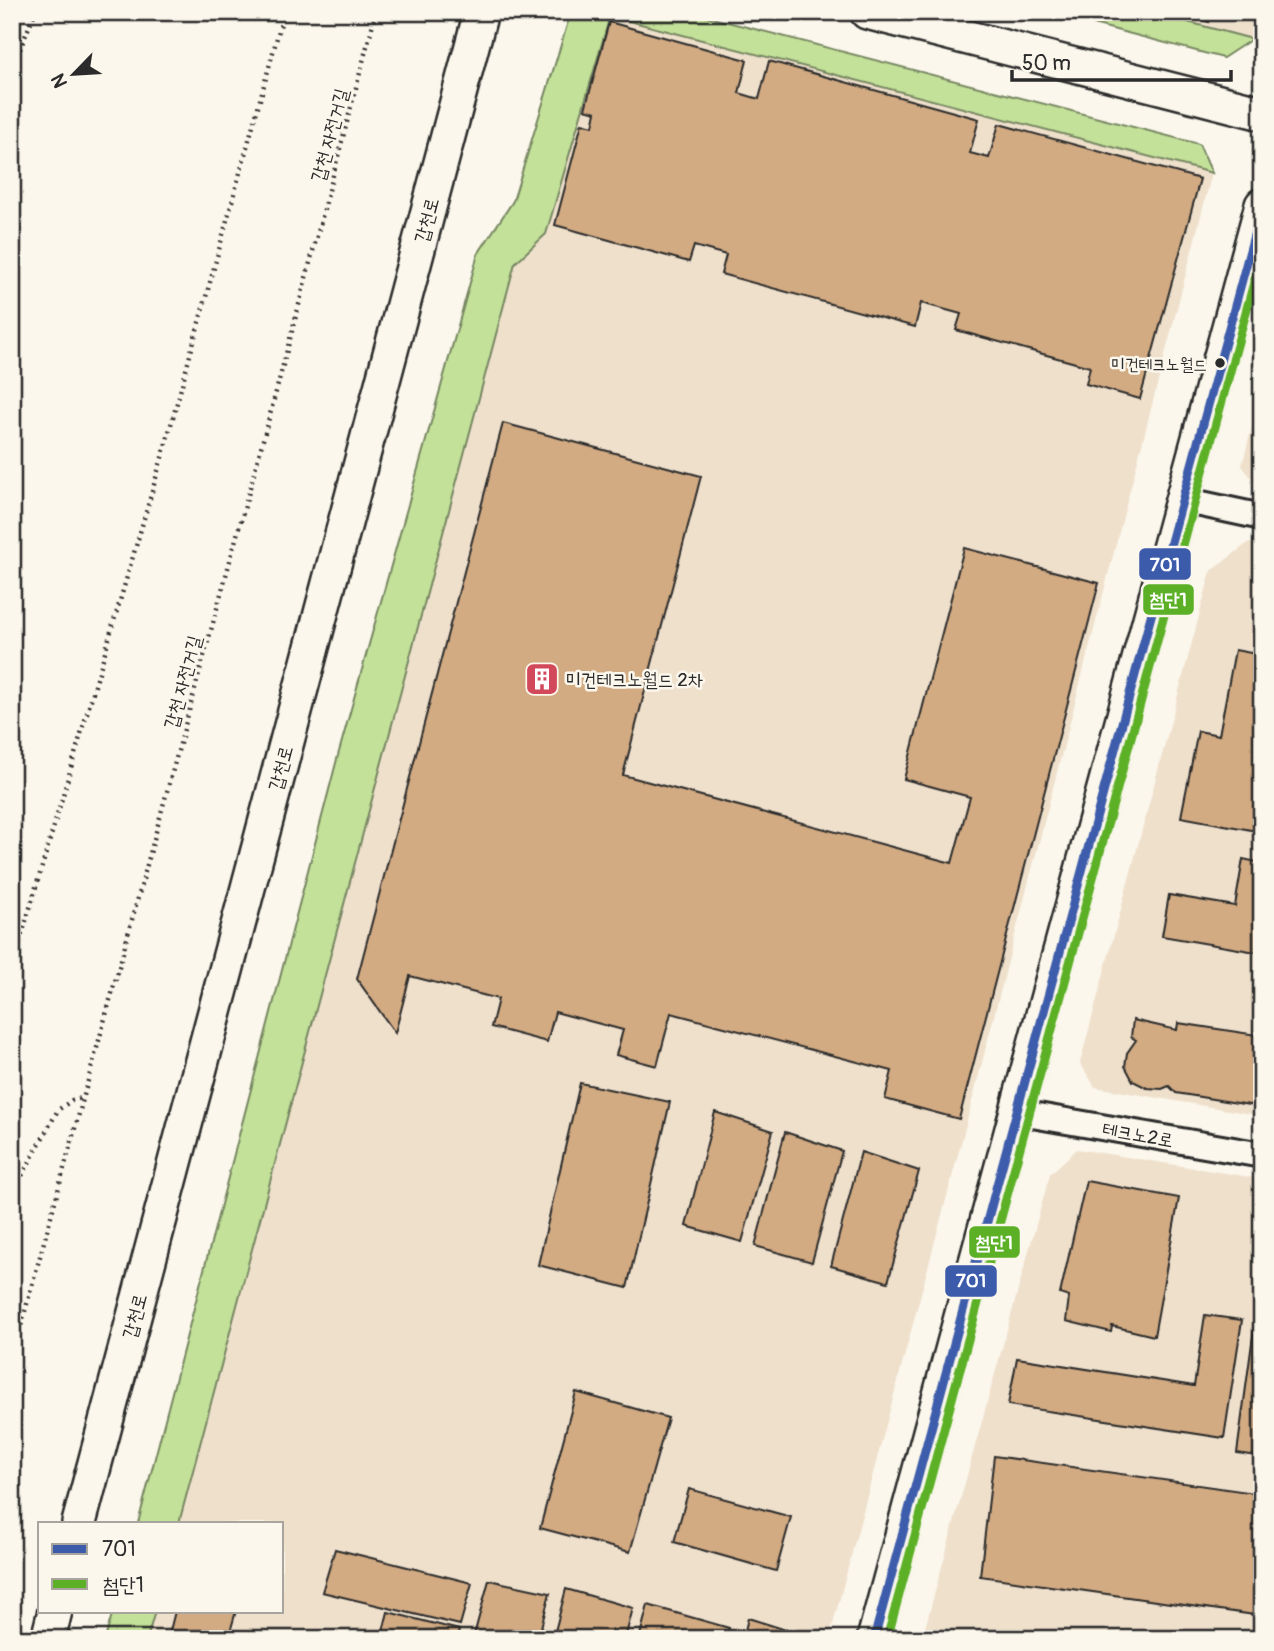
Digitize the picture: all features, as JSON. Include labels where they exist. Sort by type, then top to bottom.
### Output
[{"type":"street","name":"갑천로","points":[[79,1522],[481,12]]},
{"type":"street","points":[[867,12],[1262,113]]},
{"type":"street","points":[[874,1639],[1262,205]]},
{"type":"street","points":[[1183,500],[1262,517]]},
{"type":"street","name":"테크노2로","points":[[1015,1112],[1262,1155]]},
{"type":"street","points":[[48,1639],[55,1612]]},
{"type":"path","points":[[12,69],[35,12]]},
{"type":"path","points":[[12,970],[163,454],[284,12]]},
{"type":"path","name":"갑천 자전거길","points":[[12,1359],[272,407],[376,12]]},
{"type":"path","points":[[12,1194],[58,1110],[72,1100],[83,1098]]},
{"type":"shaded area","points":[[1150,12],[1259,12],[1252,39]]},
{"type":"shaded area","points":[[610,15],[1212,173],[963,1136],[829,1639],[147,1639],[155,1612],[284,1612],[284,1522],[179,1522],[515,262],[546,234]]},
{"type":"shaded area","points":[[1262,387],[1262,491],[1242,466]]},
{"type":"shaded area","points":[[1248,543],[1262,546],[1262,1116],[1095,1087],[1080,1063],[1211,571]]},
{"type":"shaded area","points":[[1077,1149],[1262,1179],[1262,1639],[922,1639],[1050,1174]]},
{"type":"green space","points":[[571,12],[689,12],[1199,144],[1212,173],[610,16],[546,234],[515,263],[179,1522],[138,1522],[337,759],[478,254],[513,201]]},
{"type":"green space","points":[[1047,12],[1150,12],[1252,39],[1223,58]]},
{"type":"green space","points":[[113,1612],[155,1612],[147,1639],[105,1639]]},
{"type":"building","points":[[1174,12],[1212,12],[1209,22]]},
{"type":"building","points":[[609,22],[747,60],[739,93],[759,99],[769,61],[979,119],[970,153],[989,158],[999,124],[1200,179],[1140,399],[1086,384],[1090,367],[956,330],[961,314],[921,303],[915,327],[721,274],[726,255],[694,246],[689,262],[555,225],[582,123],[593,126],[596,112],[585,109]]},
{"type":"building","name":"미건테크노월드 2차","points":[[503,423],[701,476],[623,775],[952,863],[970,797],[904,779],[964,548],[1099,583],[959,1119],[885,1099],[892,1071],[671,1013],[657,1066],[616,1055],[623,1030],[555,1012],[547,1042],[491,1027],[498,999],[410,976],[395,1033],[357,979]]},
{"type":"building","points":[[1235,650],[1262,655],[1262,832],[1181,817],[1198,731],[1219,735]]},
{"type":"building","points":[[1243,859],[1262,863],[1262,953],[1162,936],[1169,895],[1235,906]]},
{"type":"building","points":[[1133,1020],[1177,1030],[1178,1023],[1257,1035],[1256,1043],[1262,1044],[1262,1107],[1176,1093],[1169,1086],[1162,1089],[1147,1088],[1133,1081],[1125,1066],[1127,1053],[1136,1040],[1131,1037]]},
{"type":"building","points":[[580,1083],[670,1102],[627,1288],[538,1265]]},
{"type":"building","points":[[715,1112],[773,1131],[742,1242],[686,1226]]},
{"type":"building","points":[[785,1132],[842,1151],[812,1262],[755,1246]]},
{"type":"building","points":[[861,1152],[919,1171],[888,1282],[831,1266]]},
{"type":"building","points":[[1086,1181],[1179,1198],[1154,1336],[1112,1326],[1111,1332],[1066,1321],[1069,1297],[1060,1294]]},
{"type":"building","points":[[1262,1269],[1262,1457],[1237,1453]]},
{"type":"building","points":[[1205,1315],[1242,1320],[1224,1438],[1008,1405],[1017,1358],[1194,1386]]},
{"type":"building","points":[[576,1392],[668,1418],[630,1552],[540,1528]]},
{"type":"building","points":[[994,1456],[1262,1494],[1262,1616],[980,1576]]},
{"type":"building","points":[[689,1489],[791,1517],[776,1571],[674,1542]]},
{"type":"building","points":[[335,1549],[472,1583],[460,1625],[322,1592]]},
{"type":"building","points":[[489,1580],[550,1593],[538,1639],[473,1639]]},
{"type":"building","points":[[566,1589],[633,1608],[625,1639],[553,1639]]},
{"type":"building","points":[[648,1605],[729,1628],[726,1639],[639,1639]]},
{"type":"building","points":[[175,1612],[236,1612],[228,1639],[168,1639]]},
{"type":"building","points":[[388,1612],[459,1630],[457,1639],[381,1639]]},
{"type":"building","points":[[748,1618],[783,1629],[817,1639],[743,1639]]},
{"type":"transit line","name":"701","points":[[874,1639],[1262,206]]},
{"type":"transit line","name":"첨단1","points":[[887,1639],[1262,253]]},
{"type":"place","name":"미건테크노월드","points":[[1220,363]]},
{"type":"place","name":"미건테크노월드 2차","points":[[542,679]]}]
